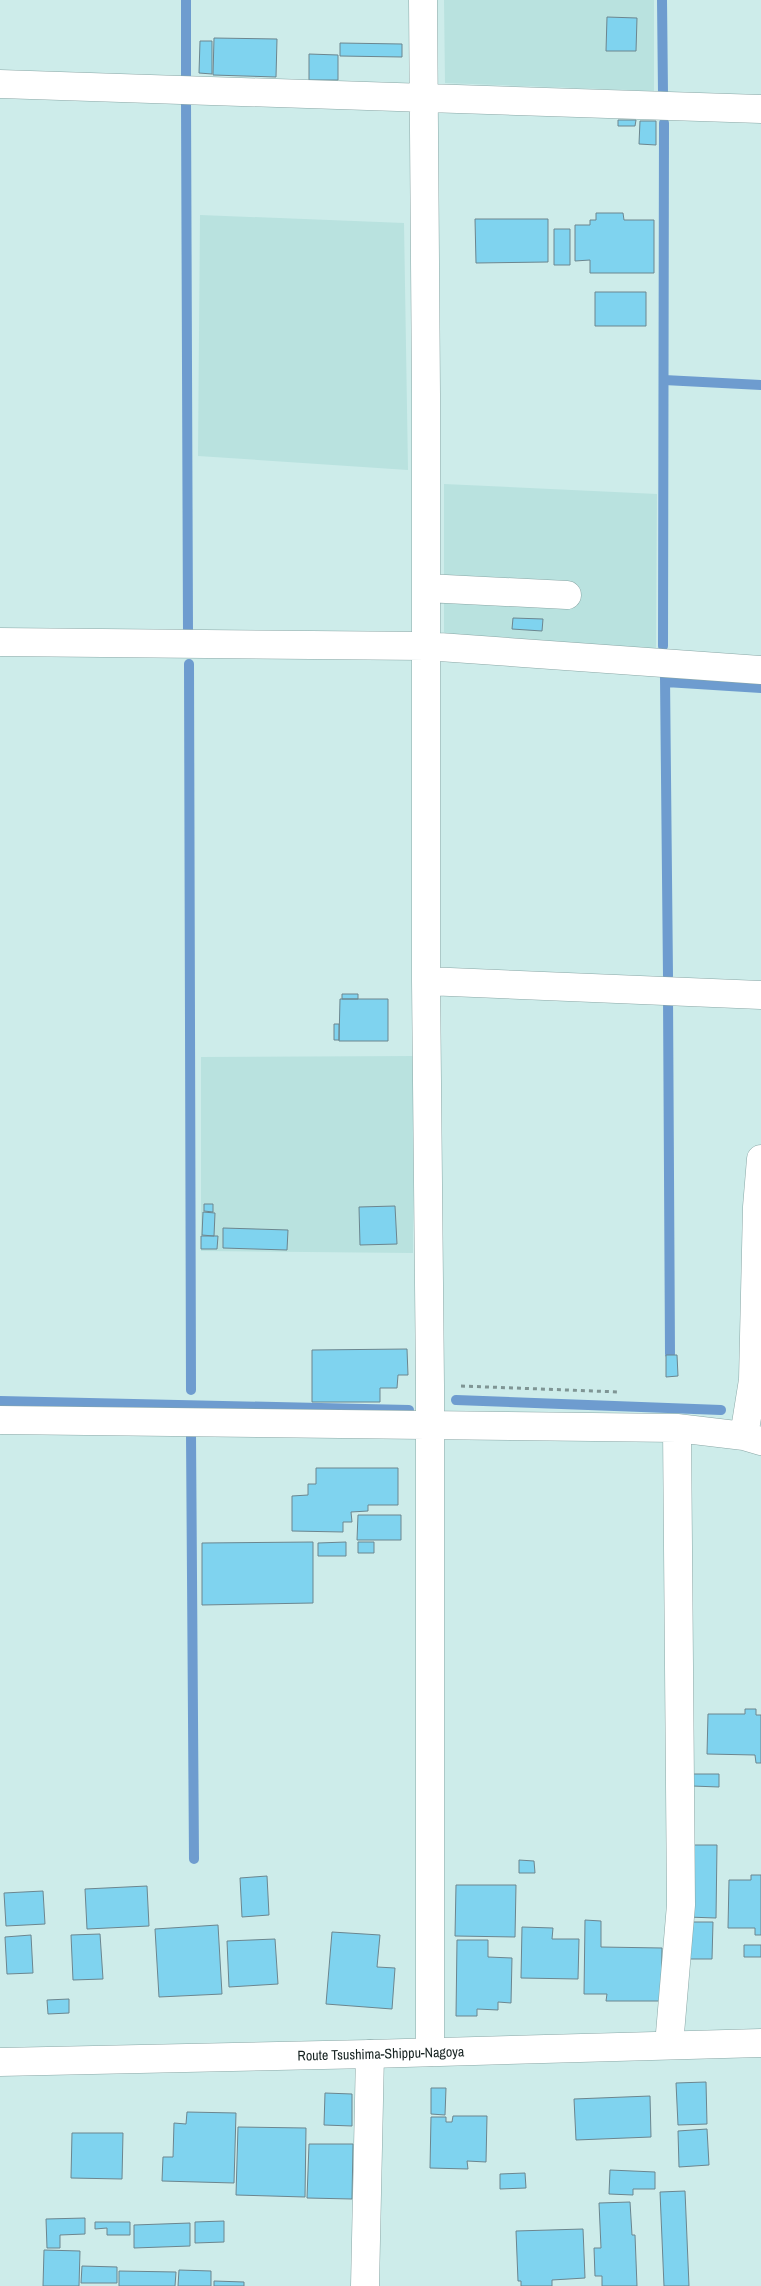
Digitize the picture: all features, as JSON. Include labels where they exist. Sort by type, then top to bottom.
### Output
[{"type":"street","points":[[423,0],[426,981],[430,1384],[430,2052]]},
{"type":"street","points":[[0,84],[761,109]]},
{"type":"street","points":[[426,588],[567,595]]},
{"type":"street","points":[[0,642],[425,646],[761,670]]},
{"type":"street","points":[[426,981],[761,995]]},
{"type":"street","points":[[0,1420],[678,1428],[753,1438],[757,1207],[761,1159]]},
{"type":"street","points":[[669,2045],[681,1905],[678,1428]]},
{"type":"street","name":"Route Tsushima-Shippu-Nagoya","points":[[0,2062],[761,2043]]},
{"type":"street","points":[[365,2286],[370,2054]]},
{"type":"path","points":[[430,1384],[626,1393]]},
{"type":"shaded area","points":[[444,0],[654,0],[654,91],[445,83]]},
{"type":"shaded area","points":[[200,215],[404,223],[408,470],[198,456]]},
{"type":"shaded area","points":[[444,484],[657,494],[656,650],[452,639],[444,632]]},
{"type":"shaded area","points":[[414,1056],[413,1253],[201,1251],[201,1057]]},
{"type":"building","points":[[607,17],[637,18],[636,51],[606,51]]},
{"type":"building","points":[[214,38],[277,39],[276,77],[213,75]]},
{"type":"building","points":[[200,41],[212,41],[212,74],[199,73]]},
{"type":"building","points":[[340,43],[402,44],[402,57],[340,56]]},
{"type":"building","points":[[309,54],[338,55],[338,80],[309,80]]},
{"type":"building","points":[[618,120],[636,120],[635,126],[618,126]]},
{"type":"building","points":[[640,121],[656,121],[656,145],[639,144]]},
{"type":"building","points":[[596,213],[623,213],[624,220],[654,220],[654,273],[590,273],[590,260],[575,261],[575,225],[590,225],[590,220],[596,220]]},
{"type":"building","points":[[475,219],[548,219],[548,262],[476,263]]},
{"type":"building","points":[[554,229],[570,229],[570,265],[554,265]]},
{"type":"building","points":[[595,292],[646,292],[646,326],[595,326]]},
{"type":"building","points":[[513,618],[543,619],[542,631],[512,629]]},
{"type":"building","points":[[342,994],[358,994],[358,999],[342,999]]},
{"type":"building","points":[[340,999],[388,999],[388,1041],[339,1041]]},
{"type":"building","points":[[334,1024],[339,1024],[339,1040],[334,1040]]},
{"type":"building","points":[[204,1204],[213,1204],[213,1212],[204,1211]]},
{"type":"building","points":[[395,1206],[397,1244],[360,1245],[359,1207]]},
{"type":"building","points":[[203,1212],[215,1213],[214,1236],[202,1235]]},
{"type":"building","points":[[223,1228],[288,1230],[287,1250],[223,1248]]},
{"type":"building","points":[[201,1236],[218,1236],[217,1249],[201,1249]]},
{"type":"building","points":[[407,1349],[408,1375],[398,1375],[397,1388],[380,1388],[380,1402],[312,1402],[312,1350]]},
{"type":"building","points":[[666,1355],[677,1355],[678,1376],[666,1377]]},
{"type":"building","points":[[316,1468],[398,1468],[398,1505],[368,1505],[368,1511],[351,1512],[352,1522],[343,1522],[343,1532],[292,1531],[292,1496],[308,1495],[308,1484],[316,1484]]},
{"type":"building","points":[[358,1515],[401,1515],[401,1540],[357,1540]]},
{"type":"building","points":[[313,1542],[313,1603],[202,1605],[202,1543]]},
{"type":"building","points":[[346,1542],[346,1556],[318,1556],[318,1543]]},
{"type":"building","points":[[358,1542],[374,1542],[374,1553],[358,1553]]},
{"type":"building","points":[[745,1709],[756,1709],[756,1715],[761,1715],[761,1763],[756,1763],[755,1755],[707,1754],[708,1714],[745,1714]]},
{"type":"building","points":[[692,1774],[719,1774],[719,1787],[692,1786]]},
{"type":"building","points":[[693,1845],[717,1845],[716,1918],[687,1917]]},
{"type":"building","points":[[519,1860],[534,1861],[535,1873],[519,1873]]},
{"type":"building","points":[[751,1875],[761,1875],[761,1935],[755,1935],[755,1928],[728,1928],[729,1880],[751,1880]]},
{"type":"building","points":[[267,1876],[269,1915],[242,1917],[240,1878]]},
{"type":"building","points":[[456,1885],[516,1885],[515,1937],[455,1936]]},
{"type":"building","points":[[147,1886],[149,1926],[87,1929],[85,1889]]},
{"type":"building","points":[[43,1891],[45,1924],[6,1926],[4,1893]]},
{"type":"building","points":[[585,1920],[601,1921],[601,1947],[662,1948],[661,2001],[606,2001],[607,1994],[584,1994]]},
{"type":"building","points":[[686,1922],[713,1922],[712,1959],[686,1959]]},
{"type":"building","points":[[218,1925],[222,1994],[159,1997],[155,1929]]},
{"type":"building","points":[[522,1927],[553,1928],[552,1939],[579,1939],[578,1979],[521,1978]]},
{"type":"building","points":[[332,1932],[380,1935],[377,1967],[395,1968],[392,2009],[326,2004]]},
{"type":"building","points":[[100,1934],[103,1979],[73,1980],[71,1935]]},
{"type":"building","points":[[31,1935],[33,1973],[7,1974],[5,1937]]},
{"type":"building","points":[[275,1939],[278,1984],[229,1987],[227,1941]]},
{"type":"building","points":[[457,1940],[488,1940],[488,1957],[512,1958],[511,2003],[498,2002],[498,2010],[477,2009],[477,2016],[456,2016]]},
{"type":"building","points":[[744,1945],[761,1945],[761,1957],[744,1957]]},
{"type":"building","points":[[69,1999],[69,2013],[48,2014],[47,2000]]},
{"type":"building","points":[[706,2082],[707,2124],[678,2125],[676,2083]]},
{"type":"building","points":[[431,2088],[446,2088],[445,2115],[431,2114]]},
{"type":"building","points":[[325,2093],[352,2094],[352,2126],[324,2125]]},
{"type":"building","points":[[650,2096],[651,2137],[576,2140],[574,2099]]},
{"type":"building","points":[[187,2112],[236,2113],[234,2183],[162,2181],[163,2157],[173,2157],[174,2123],[186,2124]]},
{"type":"building","points":[[453,2116],[487,2116],[486,2162],[467,2161],[468,2169],[430,2168],[431,2117],[446,2117],[446,2122],[452,2122]]},
{"type":"building","points":[[238,2127],[306,2128],[305,2197],[236,2195]]},
{"type":"building","points":[[707,2129],[709,2165],[679,2167],[678,2131]]},
{"type":"building","points":[[72,2133],[123,2133],[122,2179],[71,2178]]},
{"type":"building","points":[[309,2144],[353,2144],[352,2199],[307,2198]]},
{"type":"building","points":[[610,2170],[655,2172],[655,2189],[633,2189],[633,2195],[609,2194]]},
{"type":"building","points":[[525,2173],[526,2188],[500,2189],[500,2174]]},
{"type":"building","points":[[685,2191],[689,2286],[664,2286],[660,2192]]},
{"type":"building","points":[[630,2202],[632,2235],[635,2235],[637,2286],[602,2286],[602,2276],[595,2276],[594,2248],[601,2248],[599,2203]]},
{"type":"building","points":[[85,2218],[85,2234],[60,2235],[60,2248],[47,2248],[46,2219]]},
{"type":"building","points":[[224,2221],[224,2242],[195,2243],[195,2222]]},
{"type":"building","points":[[95,2222],[130,2222],[130,2235],[107,2235],[107,2228],[95,2229]]},
{"type":"building","points":[[190,2223],[190,2246],[134,2248],[134,2225]]},
{"type":"building","points":[[583,2229],[585,2278],[552,2280],[552,2286],[521,2286],[521,2281],[518,2281],[516,2231]]},
{"type":"building","points":[[44,2250],[80,2251],[79,2286],[43,2286]]},
{"type":"building","points":[[82,2266],[117,2267],[117,2283],[81,2283]]},
{"type":"building","points":[[179,2270],[211,2271],[211,2286],[178,2286]]},
{"type":"building","points":[[119,2271],[176,2272],[175,2286],[119,2286]]},
{"type":"building","points":[[214,2281],[244,2282],[244,2286],[214,2286]]},
{"type":"waterway","points":[[186,0],[186,76]]},
{"type":"waterway","points":[[662,0],[663,93]]},
{"type":"waterway","points":[[186,100],[188,631]]},
{"type":"waterway","points":[[663,646],[664,123]]},
{"type":"waterway","points":[[664,380],[761,385]]},
{"type":"waterway","points":[[189,664],[191,1390]]},
{"type":"waterway","points":[[665,677],[668,976]]},
{"type":"waterway","points":[[666,682],[761,688]]},
{"type":"waterway","points":[[668,995],[670,1354]]},
{"type":"waterway","points":[[456,1400],[721,1410]]},
{"type":"waterway","points":[[0,1401],[409,1410]]},
{"type":"waterway","points":[[191,1435],[194,1859]]}]
